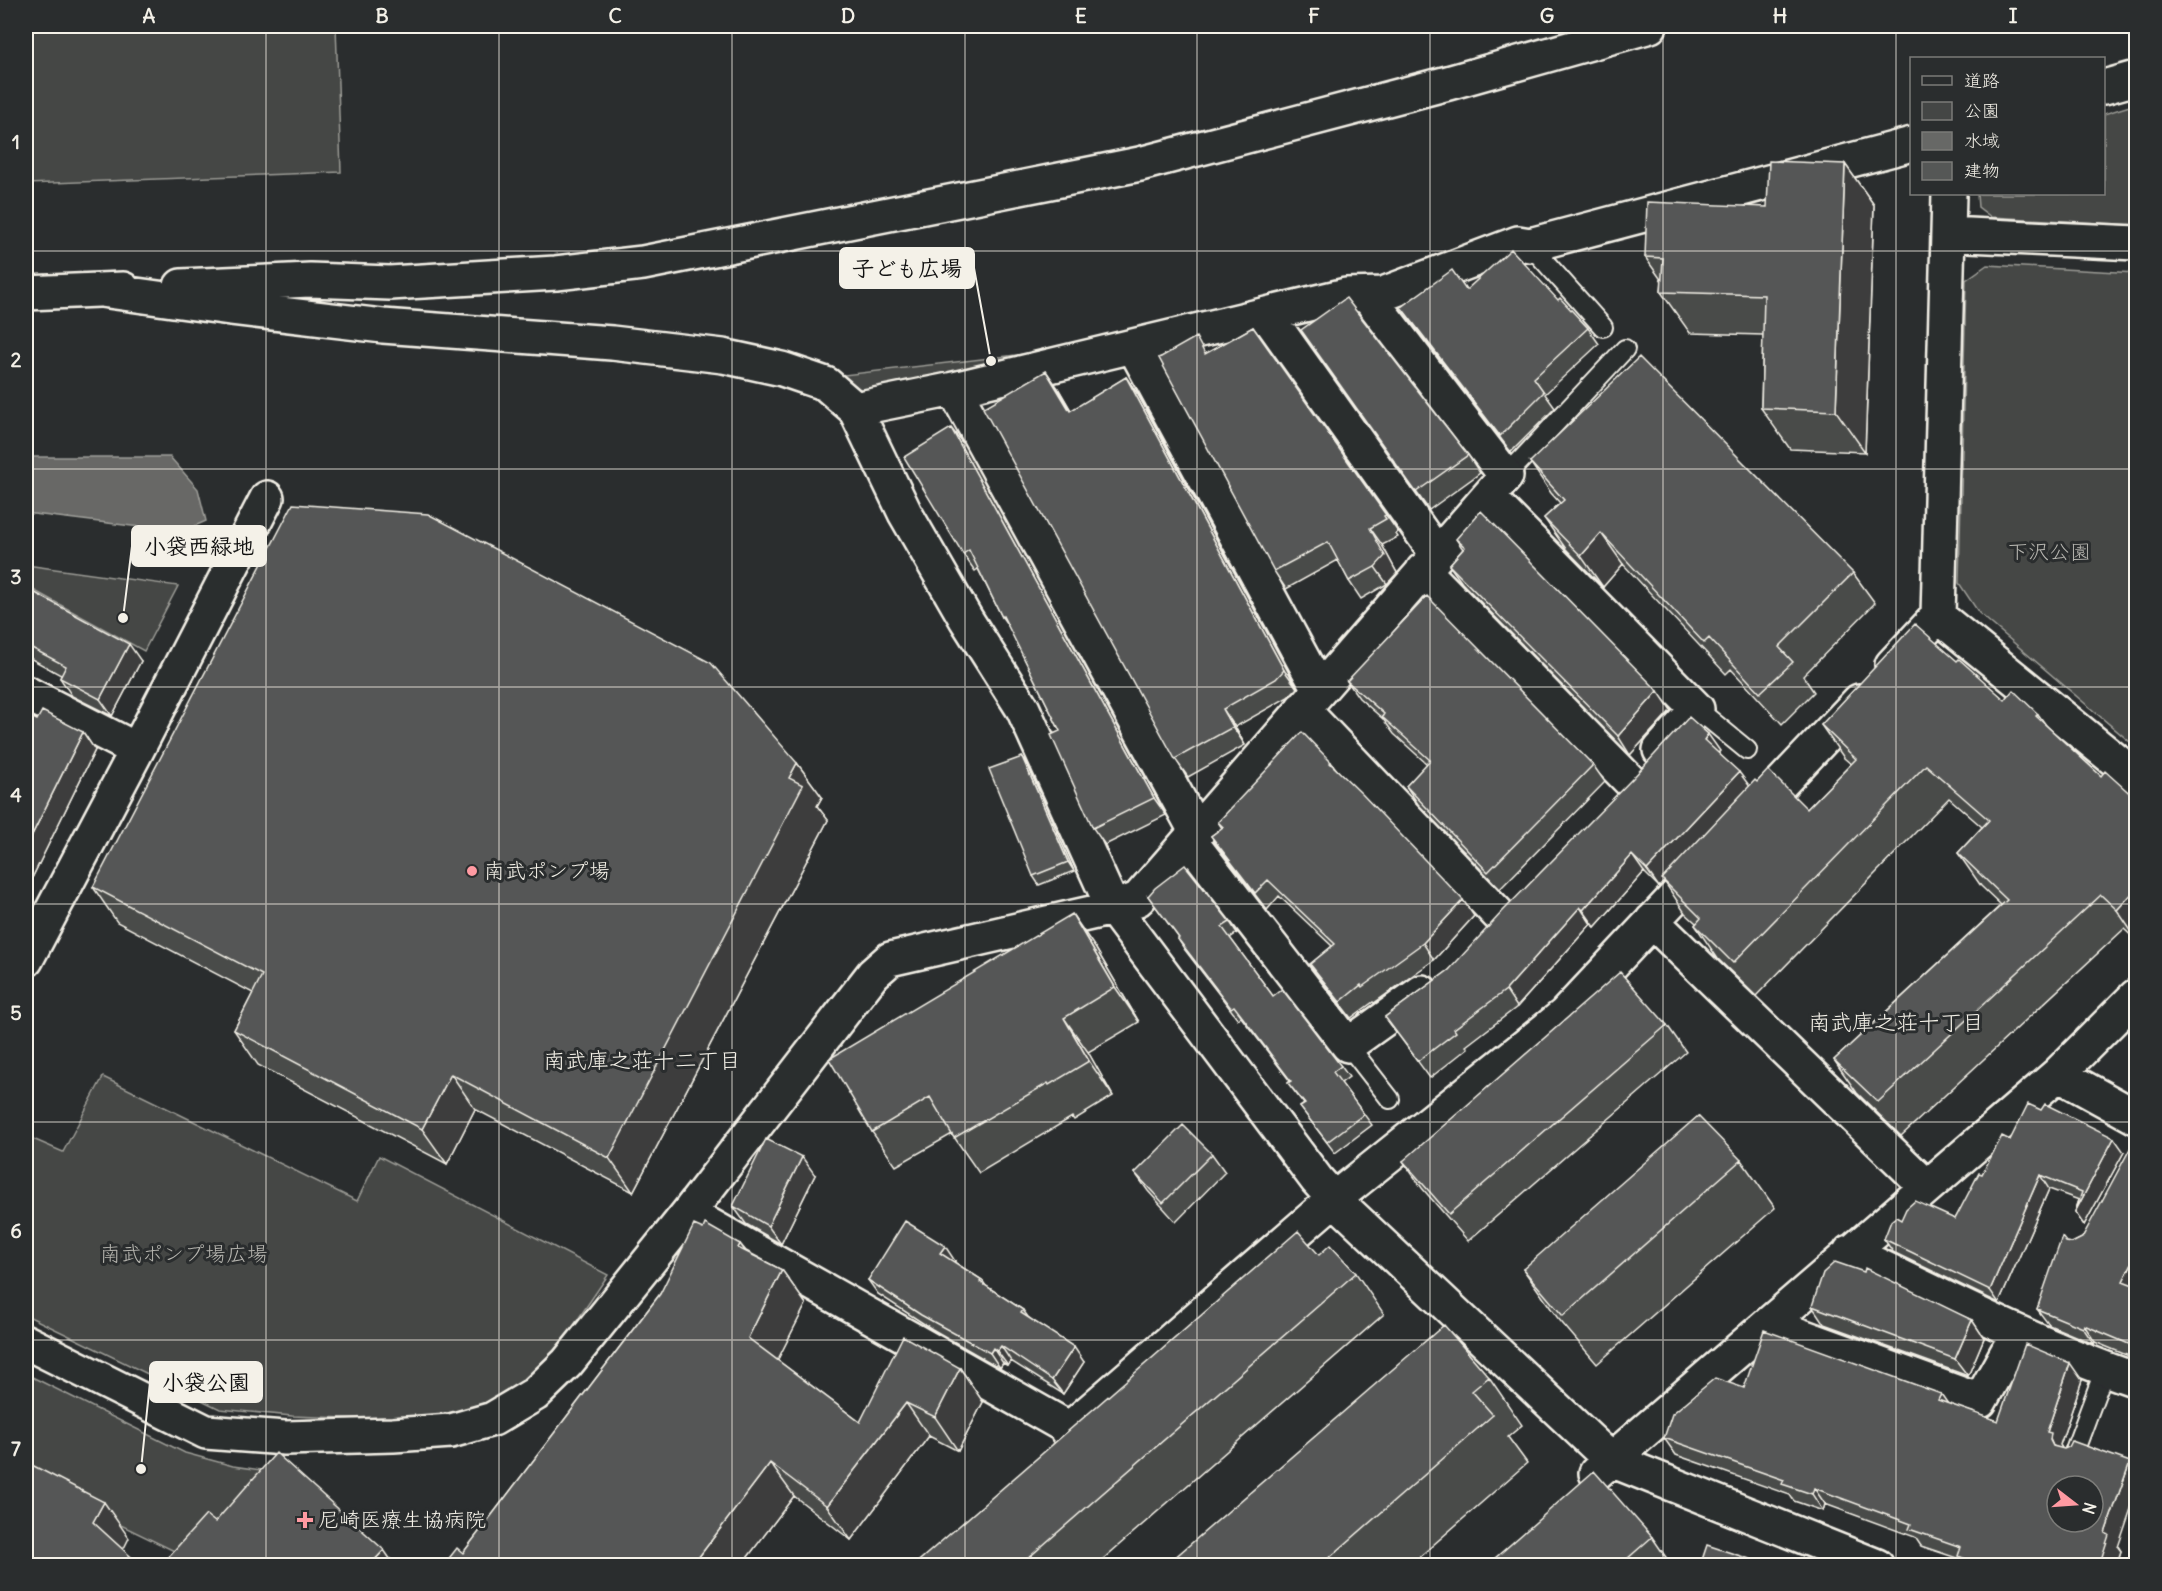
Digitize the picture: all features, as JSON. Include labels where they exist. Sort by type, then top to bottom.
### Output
[{"type":"street","points":[[26,293],[310,280],[390,282],[556,273],[643,263],[1140,164],[1448,83],[1650,26]]},
{"type":"street","points":[[2105,86],[2136,78]]},
{"type":"street","points":[[855,409],[954,389],[1346,295],[1383,294],[1518,243],[1530,245],[1910,144]]},
{"type":"street","points":[[1044,1452],[1334,1199],[1564,1015],[1938,616],[1950,195]]},
{"type":"street","points":[[1948,234],[2136,243]]},
{"type":"street","points":[[101,290],[383,326],[612,344],[723,356],[782,369],[826,384],[855,409],[905,513],[966,619],[1023,709],[1113,908],[1317,1180],[1334,1199],[1611,1460],[1877,1566]]},
{"type":"street","points":[[1267,315],[1430,562],[1623,790],[1697,710],[1497,486],[1367,295]]},
{"type":"street","points":[[1134,347],[1310,699],[1500,916]]},
{"type":"street","points":[[954,389],[1194,837],[1348,1045],[1447,974]]},
{"type":"street","points":[[26,1342],[206,1432],[285,1438],[393,1435],[451,1431],[493,1419],[535,1394],[567,1363],[687,1214],[873,974],[890,959],[1113,908],[1138,899],[1497,486]]},
{"type":"street","points":[[26,960],[267,498]]},
{"type":"street","points":[[1938,616],[2136,777]]},
{"type":"street","points":[[26,693],[137,750]]},
{"type":"street","points":[[1477,941],[1524,891]]},
{"type":"street","points":[[1652,921],[1926,1187]]},
{"type":"street","points":[[1576,1490],[2058,1074],[2136,996]]},
{"type":"street","points":[[2058,1074],[2136,1117]]},
{"type":"street","points":[[687,1214],[1070,1429]]},
{"type":"street","points":[[1850,1252],[2018,1333],[2136,1380]]},
{"type":"street","points":[[1768,1324],[1980,1401],[2018,1333]]},
{"type":"lane","points":[[1530,245],[1603,327]]},
{"type":"lane","points":[[1497,486],[1624,349]]},
{"type":"lane","points":[[1697,710],[1747,750]]},
{"type":"lane","points":[[1348,1045],[1390,1099]]},
{"type":"lane","points":[[2073,1455],[2105,1369]]},
{"type":"green space","points":[[26,26],[336,26],[341,172],[26,184]]},
{"type":"green space","points":[[2136,104],[2136,225],[1991,217],[1978,207],[1977,195],[2105,195],[2105,114]]},
{"type":"green space","name":"下沢公園","points":[[1987,265],[2136,273],[2136,747],[1979,613],[1959,583],[1966,280]]},
{"type":"green space","points":[[1085,347],[858,398],[835,376]]},
{"type":"green space","points":[[26,565],[178,586],[144,651],[26,586]]},
{"type":"green space","name":"南武ポンプ場広場","points":[[103,1077],[357,1201],[379,1156],[608,1275],[561,1344],[525,1386],[467,1410],[399,1420],[292,1416],[220,1409],[26,1315],[26,1136],[63,1152]]},
{"type":"green space","points":[[26,1374],[185,1453],[233,1466],[282,1473],[195,1561],[26,1479]]},
{"type":"water","points":[[26,457],[170,457],[198,489],[206,521],[181,532],[26,513]]},
{"type":"building","points":[[1769,161],[1845,164],[1836,411],[1761,408],[1764,295],[1661,292],[1663,258],[1645,257],[1647,202],[1767,207]]},
{"type":"building","points":[[1511,249],[1558,300],[1560,298],[1588,328],[1534,378],[1544,392],[1500,436],[1401,307],[1452,270],[1466,290]]},
{"type":"building","points":[[1346,298],[1468,455],[1416,492],[1301,330]]},
{"type":"building","points":[[1253,327],[1386,515],[1384,516],[1386,519],[1370,528],[1385,556],[1375,567],[1349,581],[1328,542],[1274,571],[1159,358],[1196,337],[1205,354]]},
{"type":"building","points":[[1639,357],[1853,573],[1779,647],[1793,662],[1760,693],[1709,638],[1704,643],[1601,533],[1581,556],[1544,518],[1564,500],[1530,462]]},
{"type":"building","points":[[1046,371],[1070,411],[1126,377],[1284,670],[1276,679],[1223,709],[1233,727],[1175,759],[983,408]]},
{"type":"building","points":[[951,428],[1154,798],[1093,828],[1051,735],[1060,731],[1003,616],[969,550],[963,554],[904,457]]},
{"type":"building","name":"南武ポンプ場","points":[[293,504],[428,514],[711,663],[797,763],[789,778],[803,785],[609,1158],[451,1074],[422,1129],[234,1030],[262,975],[93,887]]},
{"type":"building","points":[[1481,511],[1658,691],[1618,736],[1449,565],[1465,547],[1456,539]]},
{"type":"building","points":[[26,588],[129,644],[100,699],[60,678],[66,666],[26,645]]},
{"type":"building","points":[[1427,596],[1593,765],[1488,872],[1406,786],[1430,760],[1382,717],[1384,714],[1347,681]]},
{"type":"building","points":[[1915,624],[2005,700],[2013,690],[2038,714],[2036,716],[2101,776],[2105,771],[2136,799],[2136,889],[2117,910],[2101,895],[1878,1102],[1834,1060],[2007,900],[1958,853],[1989,820],[1926,765],[1733,963],[1695,925],[1701,918],[1662,879],[1755,780],[1757,782],[1768,770],[1807,809],[1856,759],[1821,725]]},
{"type":"building","points":[[42,711],[83,732],[26,847],[26,715],[37,720]]},
{"type":"building","points":[[1689,717],[1708,734],[1704,740],[1739,772],[1647,870],[1632,855],[1583,910],[1580,907],[1506,990],[1454,1029],[1456,1032],[1418,1061],[1385,1017],[1449,970]]},
{"type":"building","points":[[1302,732],[1463,900],[1423,943],[1340,1002],[1310,964],[1335,944],[1268,880],[1255,893],[1211,836],[1223,827],[1218,822]]},
{"type":"building","points":[[1022,757],[1068,862],[1033,876],[989,769]]},
{"type":"building","points":[[1185,865],[1230,922],[1222,927],[1273,996],[1282,989],[1341,1066],[1333,1072],[1364,1114],[1327,1142],[1300,1107],[1305,1104],[1288,1083],[1291,1081],[1234,1006],[1231,1008],[1148,896]]},
{"type":"building","points":[[1072,914],[1115,987],[1064,1018],[1089,1061],[954,1138],[930,1097],[872,1132],[829,1059]]},
{"type":"building","points":[[1620,972],[1667,1025],[1449,1214],[1403,1161]]},
{"type":"building","points":[[2028,1104],[2041,1110],[2045,1104],[2114,1138],[2075,1212],[2082,1192],[2040,1175],[1990,1290],[1884,1239],[1891,1221],[1896,1217],[1901,1220],[1906,1209],[1915,1201],[1955,1219],[2002,1136],[2010,1140]]},
{"type":"building","points":[[1698,1116],[1741,1160],[1563,1316],[1523,1269]]},
{"type":"building","points":[[1183,1125],[1212,1154],[1163,1203],[1135,1173]]},
{"type":"building","points":[[766,1139],[802,1157],[768,1226],[733,1206]]},
{"type":"building","points":[[2132,1145],[2136,1147],[2136,1255],[2123,1281],[2136,1286],[2136,1347],[2084,1325],[2083,1328],[2037,1309],[2062,1237],[2066,1242],[2072,1243],[2082,1238]]},
{"type":"building","points":[[905,1221],[945,1246],[940,1253],[1023,1310],[1021,1313],[1074,1347],[1052,1380],[1001,1346],[997,1351],[993,1348],[990,1353],[921,1315],[868,1280]]},
{"type":"building","points":[[705,1224],[740,1244],[738,1248],[782,1270],[748,1338],[860,1422],[903,1336],[960,1368],[935,1417],[906,1403],[827,1506],[770,1463],[692,1566],[443,1566],[457,1548],[463,1553],[660,1294],[694,1225],[703,1229]]},
{"type":"building","points":[[1298,1231],[1319,1255],[1330,1245],[1356,1273],[1019,1566],[913,1566]]},
{"type":"building","points":[[1835,1262],[1864,1272],[1865,1268],[1972,1320],[1955,1359],[1812,1306],[1823,1273]]},
{"type":"building","points":[[1444,1325],[1489,1377],[1472,1391],[1493,1415],[1320,1566],[1165,1566]]},
{"type":"building","points":[[1764,1330],[1941,1394],[1938,1400],[1998,1421],[2025,1344],[2070,1363],[2047,1432],[2051,1433],[2050,1440],[2053,1446],[2064,1449],[2069,1447],[2072,1441],[2130,1462],[2105,1533],[2109,1535],[2099,1566],[1984,1566],[1958,1556],[1961,1547],[1909,1529],[1911,1524],[1814,1488],[1812,1494],[1782,1484],[1784,1480],[1664,1438],[1672,1414],[1715,1378],[1744,1388]]},
{"type":"building","points":[[276,1453],[384,1550],[369,1566],[160,1566],[206,1515],[215,1522]]},
{"type":"building","points":[[26,1462],[104,1502],[93,1522],[141,1566],[26,1566]]},
{"type":"building","points":[[1594,1471],[1652,1537],[1619,1566],[1486,1566]]},
{"type":"building","points":[[1707,1545],[1771,1566],[1700,1566]]},
{"type":"place","name":"子ども広場","points":[[991,361]]},
{"type":"place","name":"小袋西緑地","points":[[123,618]]},
{"type":"place","name":"南武ポンプ場","points":[[472,871]]},
{"type":"place","name":"小袋公園","points":[[141,1469]]},
{"type":"place","name":"尼崎医療生協病院","points":[[305,1520]]},
{"type":"district","name":"南武庫之荘十丁目","points":[[1896,1022]]},
{"type":"district","name":"南武庫之荘十二丁目","points":[[642,1060]]}]
